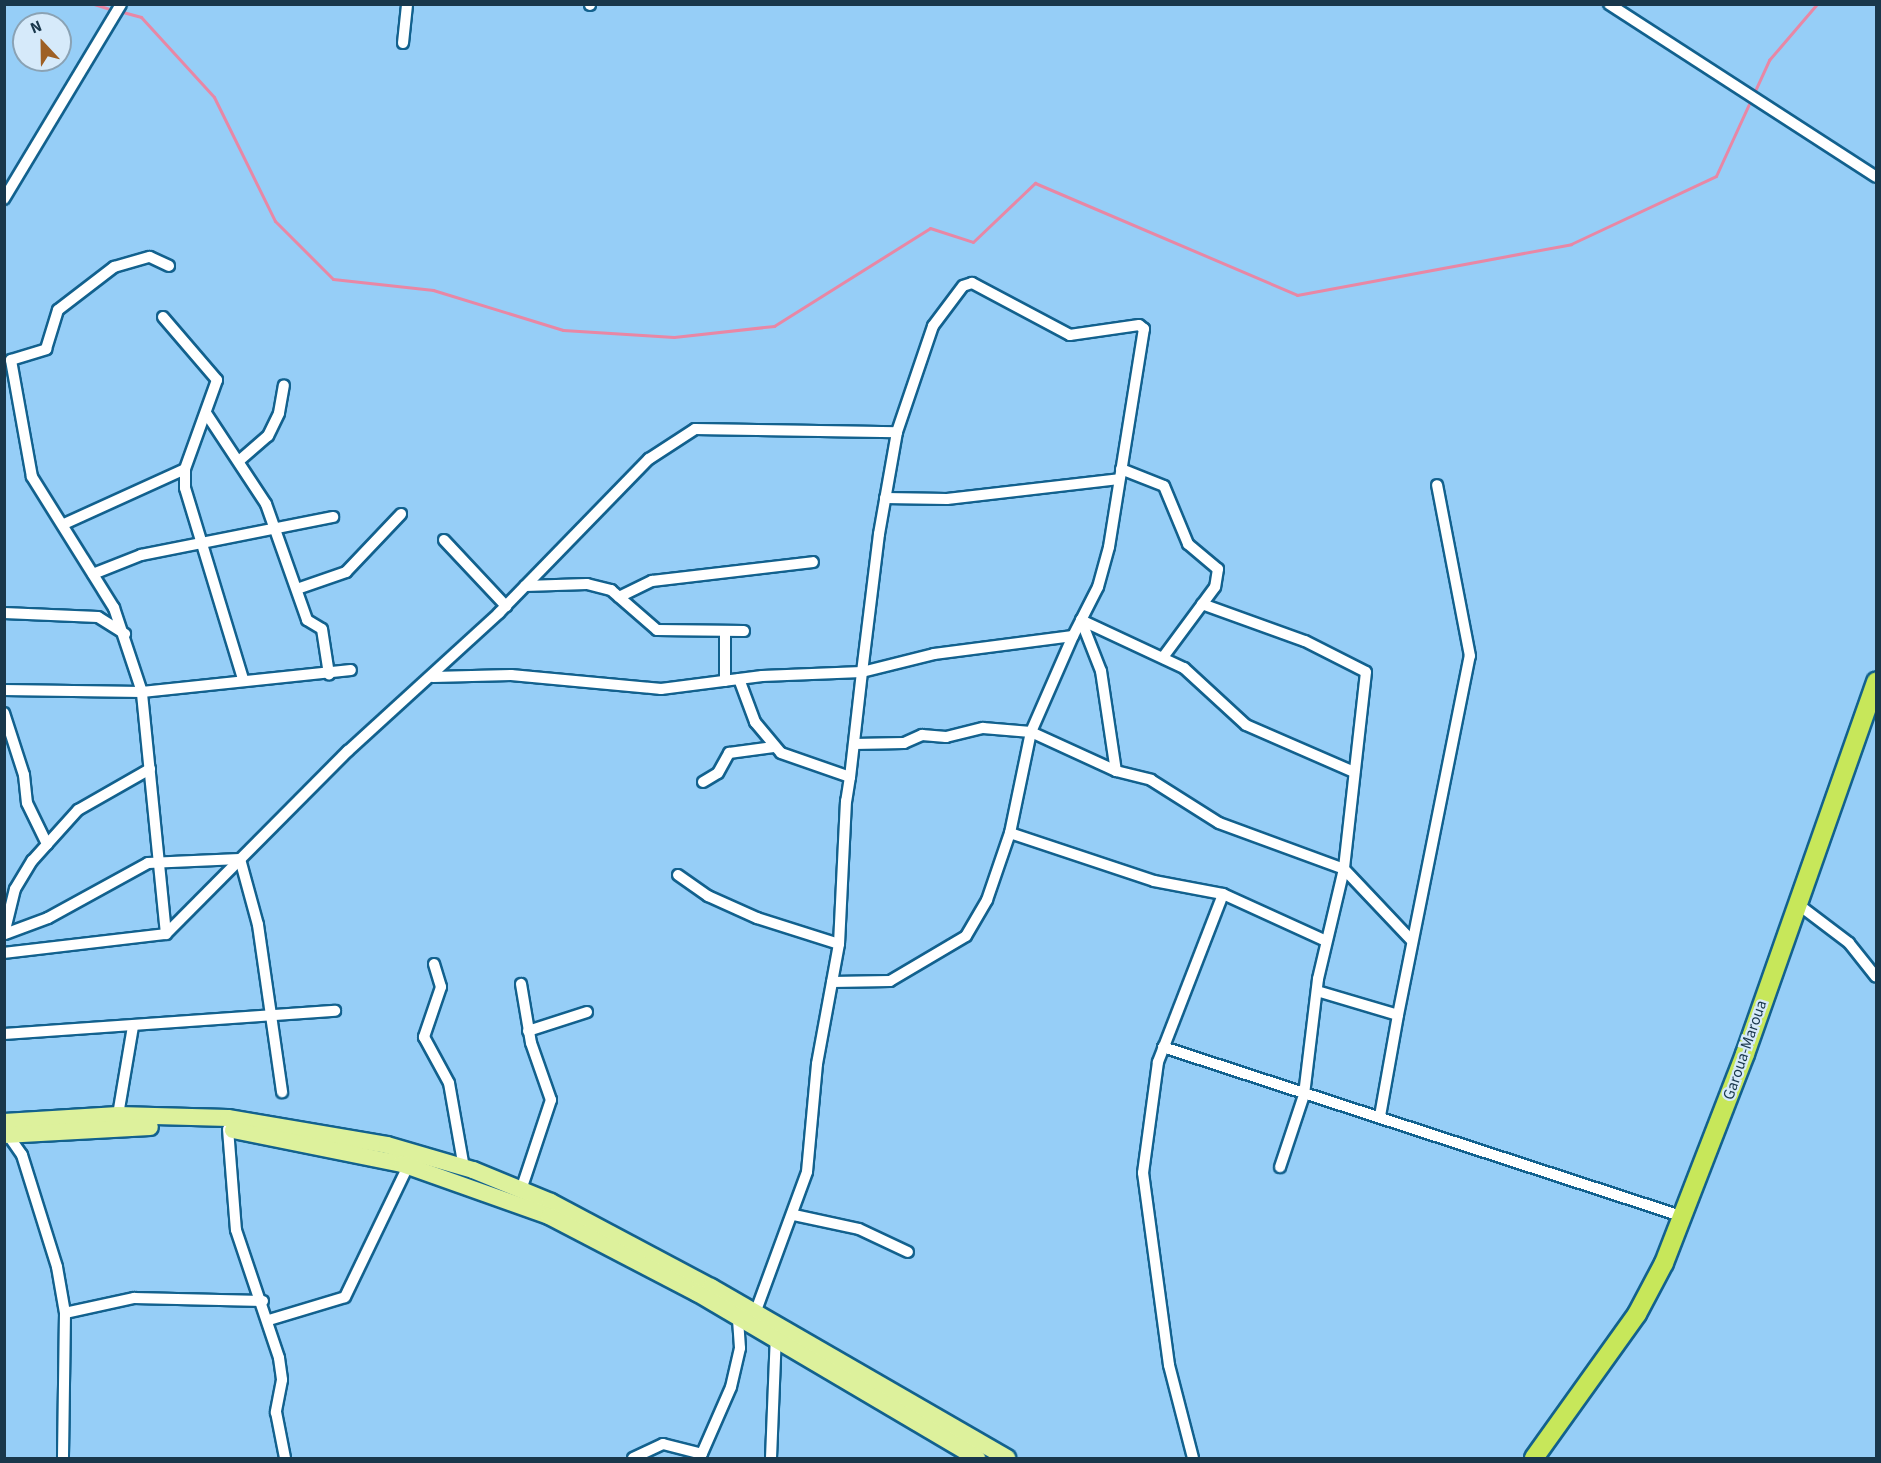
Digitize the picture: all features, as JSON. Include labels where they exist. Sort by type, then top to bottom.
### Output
[{"type":"highway","name":"Garoua-Maroua","points":[[1534,1458],[1577,1402],[1637,1314],[1684,1217],[1798,905],[1876,681]]},
{"type":"highway","name":"Garoua-Maroua","points":[[1523,1458],[1577,1402]]},
{"type":"main road","points":[[6,1131],[118,1115],[228,1118],[306,1128],[464,1168],[521,1190],[747,1316],[978,1458]]},
{"type":"main road","points":[[6,1131],[130,1126],[228,1129],[331,1145],[408,1166],[549,1216],[747,1316]]},
{"type":"main road","points":[[776,1334],[1007,1458]]},
{"type":"street","points":[[4,199],[9,181],[122,4]]},
{"type":"street","points":[[403,43],[407,4]]},
{"type":"street","points":[[1611,5],[1876,177]]},
{"type":"street","points":[[166,934],[142,692],[125,634],[114,608],[64,524],[32,477],[11,360],[46,349],[58,310],[114,267],[150,257],[169,266]]},
{"type":"street","points":[[633,1458],[663,1444],[701,1456],[731,1387],[747,1316],[794,1215],[807,1172],[817,1064],[832,982],[839,944],[849,777],[885,498],[897,432],[933,326],[963,286],[972,283],[1070,335],[1143,327],[1109,547],[1081,620],[1031,732],[1010,833],[987,900],[966,936],[890,981],[832,982]]},
{"type":"street","points":[[163,318],[216,377],[206,413],[185,469],[185,488],[243,679]]},
{"type":"street","points":[[240,460],[267,436],[279,413],[284,385]]},
{"type":"street","points":[[206,413],[240,460],[277,528],[307,620],[322,629],[329,674]]},
{"type":"street","points":[[4,953],[166,934],[348,751],[433,677],[506,606],[649,459],[695,429],[897,432]]},
{"type":"street","points":[[64,524],[185,469]]},
{"type":"street","points":[[885,498],[947,499],[1120,474],[1164,486],[1188,544],[1218,569],[1215,587],[1164,656]]},
{"type":"street","points":[[1380,1116],[1412,941],[1470,657],[1437,485]]},
{"type":"street","points":[[297,590],[346,572],[401,514]]},
{"type":"street","points":[[93,574],[141,555],[333,517]]},
{"type":"street","points":[[444,540],[506,606]]},
{"type":"street","points":[[619,597],[652,581],[813,562]]},
{"type":"street","points":[[525,586],[587,584],[619,597],[657,630],[725,633],[744,631]]},
{"type":"street","points":[[1202,604],[1364,667],[1344,869],[1326,941],[1317,991],[1304,1095],[1280,1167]]},
{"type":"street","points":[[106,620],[114,608]]},
{"type":"street","points":[[4,613],[106,620],[125,634]]},
{"type":"street","points":[[1081,620],[1102,634],[1164,656],[1246,725],[1354,772]]},
{"type":"street","points":[[1081,620],[1101,670],[1116,771]]},
{"type":"street","points":[[725,633],[725,681]]},
{"type":"street","points":[[433,677],[511,675],[661,689],[739,679],[862,672],[934,654],[1073,636]]},
{"type":"street","points":[[4,690],[142,692],[243,679],[329,674],[351,670]]},
{"type":"street","points":[[739,679],[755,722],[774,747]]},
{"type":"street","points":[[4,713],[24,775],[27,803],[47,844]]},
{"type":"street","points":[[854,744],[904,743],[922,735],[946,737],[983,728],[1031,732],[1116,771],[1150,780],[1219,823],[1344,869],[1412,941]]},
{"type":"street","points":[[703,782],[718,773],[729,753],[774,747],[849,777]]},
{"type":"street","points":[[5,934],[15,889],[47,844],[78,810],[150,769]]},
{"type":"street","points":[[1010,833],[1154,881],[1223,894],[1326,941]]},
{"type":"street","points":[[5,934],[48,918],[127,870],[159,860],[240,859]]},
{"type":"street","points":[[240,859],[274,1017],[282,1092]]},
{"type":"street","points":[[678,875],[708,896],[757,918],[839,944]]},
{"type":"street","points":[[1193,1458],[1169,1365],[1143,1173],[1150,1099],[1163,1047],[1223,894]]},
{"type":"street","points":[[1798,905],[1849,943],[1876,977]]},
{"type":"street","points":[[434,964],[441,987],[424,1037],[449,1083],[464,1168]]},
{"type":"street","points":[[521,1190],[551,1100],[528,1032],[522,984]]},
{"type":"street","points":[[1317,991],[1398,1015]]},
{"type":"street","points":[[4,1034],[335,1011]]},
{"type":"street","points":[[528,1032],[587,1012]]},
{"type":"street","points":[[118,1115],[133,1026]]},
{"type":"street","points":[[1163,1047],[1304,1095],[1380,1116],[1684,1217]]},
{"type":"street","points":[[228,1129],[236,1230],[269,1320],[282,1380],[276,1412],[285,1458]]},
{"type":"street","points":[[6,1131],[22,1155],[53,1248],[65,1313],[63,1458]]},
{"type":"street","points":[[269,1320],[345,1297],[408,1166]]},
{"type":"street","points":[[794,1215],[859,1230],[908,1252]]},
{"type":"street","points":[[65,1313],[134,1298],[263,1301]]},
{"type":"street","points":[[771,1458],[776,1334]]},
{"type":"waterway","points":[[94,4],[113,10]]},
{"type":"waterway","points":[[119,11],[141,17],[214,97],[275,221],[333,279],[433,290],[563,330],[674,337],[774,326],[930,228],[973,242],[1035,183],[1297,295],[1571,244],[1716,176],[1769,60],[1817,4]]}]
